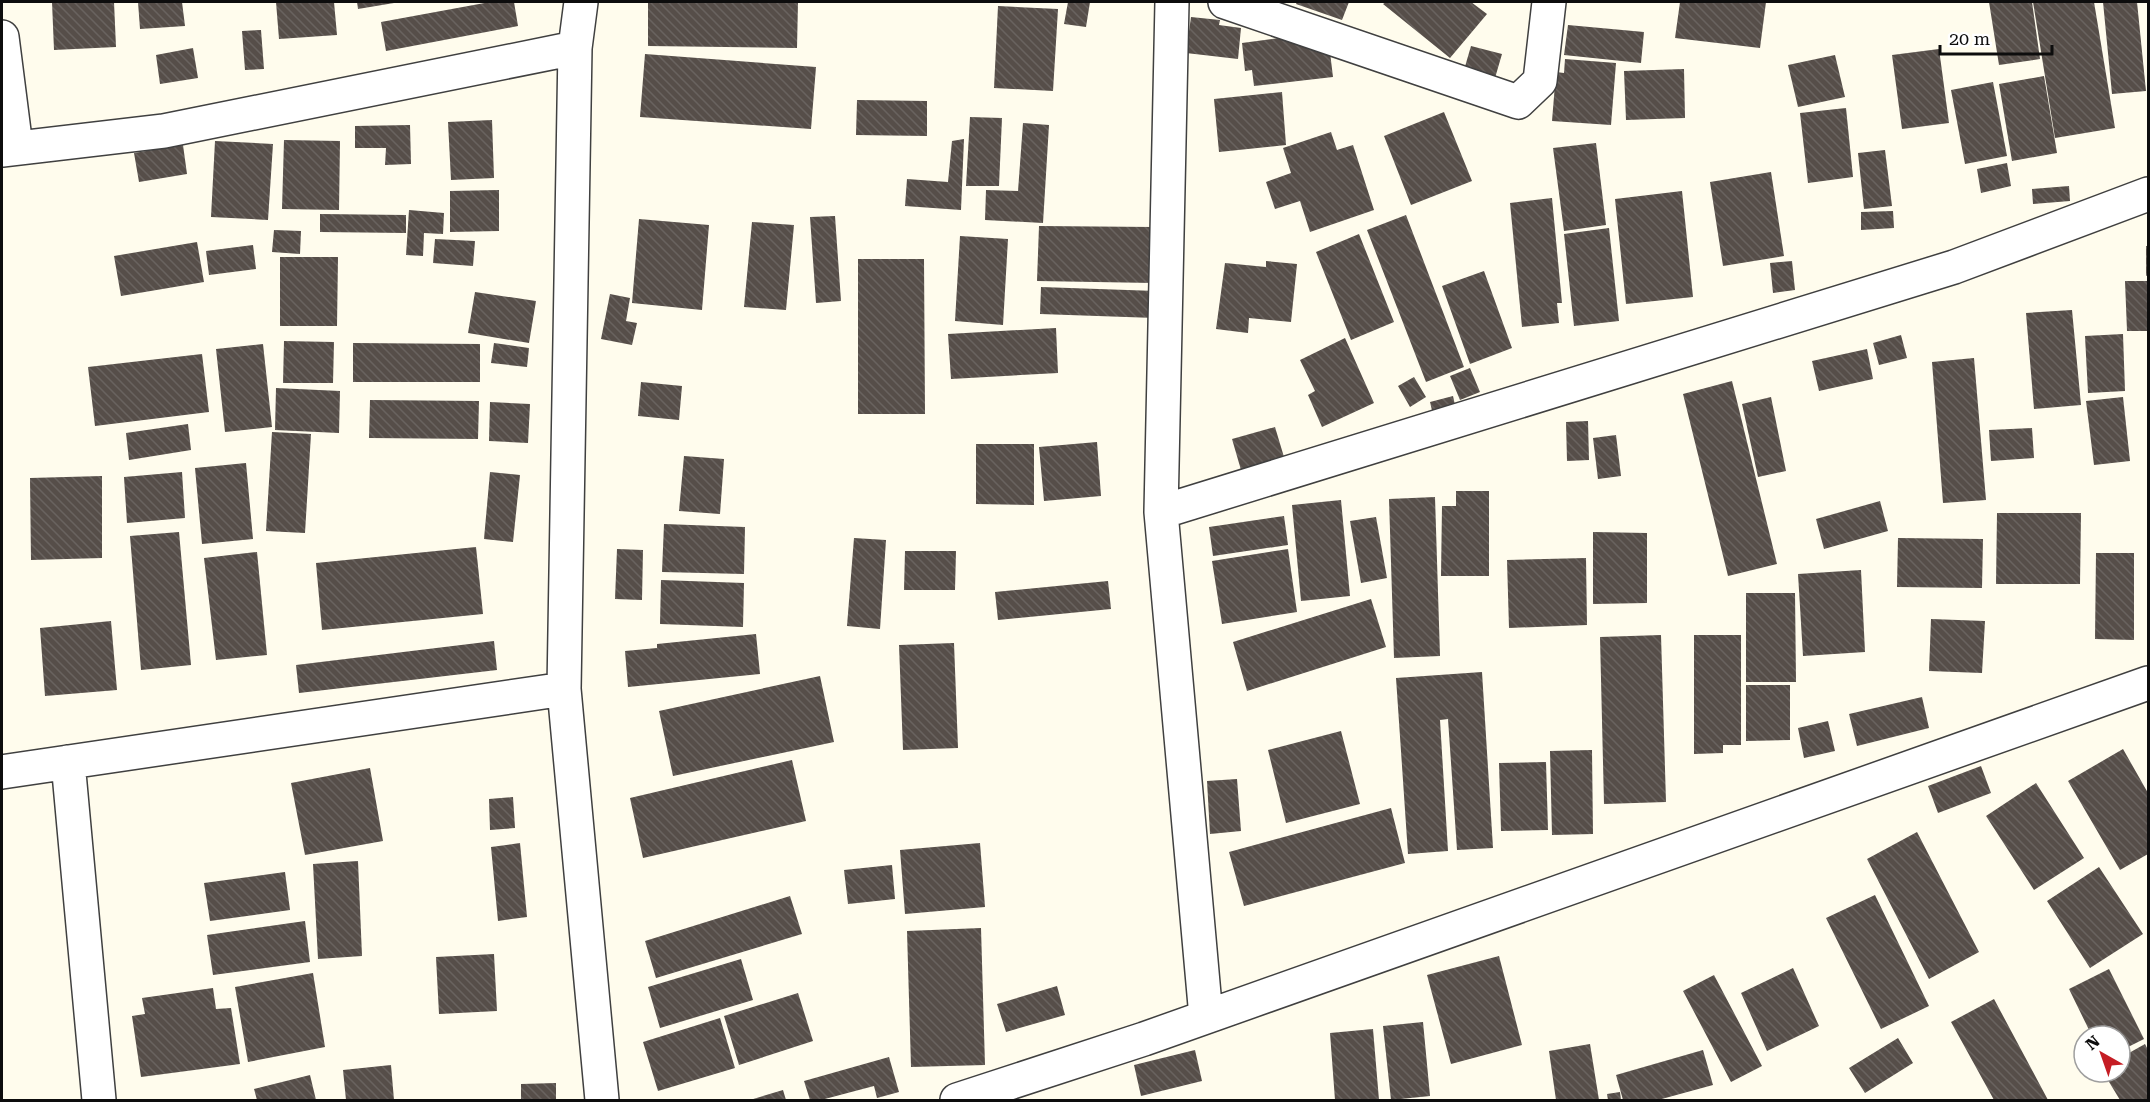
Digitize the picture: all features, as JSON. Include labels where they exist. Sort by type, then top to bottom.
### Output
[{"type":"street","points":[[581,2],[575,48],[564,689],[602,1101]]},
{"type":"street","points":[[1172,2],[1161,512],[1206,1017]]},
{"type":"street","points":[[1225,2],[1518,102],[1540,81],[1549,2]]},
{"type":"street","points":[[2,37],[9,149],[164,131],[575,48]]},
{"type":"street","points":[[1161,512],[1954,267],[2148,194]]},
{"type":"street","points":[[957,1101],[1206,1017],[2148,683]]},
{"type":"street","points":[[2,772],[564,689]]},
{"type":"street","points":[[68,762],[99,1101]]},
{"type":"building","points":[[52,2],[114,2],[116,47],[54,50]]},
{"type":"building","points":[[138,2],[182,2],[185,26],[140,29]]},
{"type":"building","points":[[276,2],[334,2],[337,35],[279,39]]},
{"type":"building","points":[[357,2],[394,2],[394,3],[358,9]]},
{"type":"building","points":[[490,2],[514,2],[518,26],[386,51],[381,22]]},
{"type":"building","points":[[648,2],[798,2],[797,48],[648,46]]},
{"type":"building","points":[[1068,2],[1090,2],[1086,27],[1064,24]]},
{"type":"building","points":[[1297,2],[1349,2],[1342,20],[1296,4]]},
{"type":"building","points":[[1386,2],[1471,2],[1487,14],[1450,58],[1383,4]]},
{"type":"building","points":[[1680,2],[1766,2],[1760,48],[1675,38]]},
{"type":"building","points":[[1989,2],[2032,2],[2040,59],[1999,65]]},
{"type":"building","points":[[2033,2],[2094,2],[2115,128],[2055,138]]},
{"type":"building","points":[[2103,2],[2137,2],[2146,91],[2112,94]]},
{"type":"building","points":[[998,6],[1058,9],[1053,91],[994,88]]},
{"type":"building","points":[[1191,17],[1220,20],[1219,25],[1241,28],[1238,59],[1186,53]]},
{"type":"building","points":[[1568,25],[1644,32],[1641,63],[1564,55]]},
{"type":"building","points":[[261,30],[264,69],[245,70],[242,31]]},
{"type":"building","points":[[1303,35],[1304,47],[1329,44],[1333,77],[1254,86],[1252,70],[1245,71],[1242,43]]},
{"type":"building","points":[[1471,46],[1502,54],[1495,78],[1464,70]]},
{"type":"building","points":[[193,48],[198,78],[160,84],[156,55]]},
{"type":"building","points":[[1939,49],[1949,123],[1902,129],[1892,55]]},
{"type":"building","points":[[645,54],[816,67],[811,129],[640,117]]},
{"type":"building","points":[[1835,55],[1845,97],[1798,107],[1788,65]]},
{"type":"building","points":[[1565,59],[1616,63],[1611,125],[1552,121],[1556,72],[1564,73]]},
{"type":"building","points":[[1684,69],[1685,118],[1626,120],[1624,71]]},
{"type":"building","points":[[2044,76],[2057,153],[2012,161],[1999,84]]},
{"type":"building","points":[[1993,82],[2007,156],[1965,164],[1951,90]]},
{"type":"building","points":[[1282,92],[1286,145],[1219,152],[1214,99]]},
{"type":"building","points":[[857,100],[927,101],[927,136],[856,135]]},
{"type":"building","points":[[1846,108],[1853,177],[1808,183],[1800,113]]},
{"type":"building","points":[[1444,112],[1472,181],[1411,205],[1384,136]]},
{"type":"building","points":[[970,117],[1002,118],[999,186],[966,186]]},
{"type":"building","points":[[492,120],[494,178],[451,180],[448,122]]},
{"type":"building","points":[[1023,123],[1049,125],[1043,223],[985,220],[986,190],[1018,191]]},
{"type":"building","points":[[410,125],[411,164],[385,165],[386,148],[355,148],[355,126]]},
{"type":"building","points":[[1331,132],[1337,150],[1353,145],[1374,210],[1310,232],[1300,201],[1275,209],[1266,182],[1291,173],[1283,148]]},
{"type":"building","points":[[964,139],[961,210],[905,206],[907,179],[948,182],[952,141]]},
{"type":"building","points":[[284,140],[340,141],[339,210],[282,209]]},
{"type":"building","points":[[215,141],[273,144],[268,220],[211,217]]},
{"type":"building","points":[[1596,143],[1606,225],[1564,231],[1553,148]]},
{"type":"building","points":[[183,145],[187,174],[139,182],[134,153]]},
{"type":"building","points":[[1885,150],[1892,206],[1864,209],[1858,153]]},
{"type":"building","points":[[2007,163],[2011,186],[1981,193],[1977,169]]},
{"type":"building","points":[[1771,172],[1784,256],[1723,266],[1710,182]]},
{"type":"building","points":[[2069,186],[2070,201],[2033,204],[2032,189]]},
{"type":"building","points":[[499,190],[499,231],[450,232],[450,191]]},
{"type":"building","points":[[1682,191],[1693,297],[1626,304],[1615,199]]},
{"type":"building","points":[[1552,198],[1562,303],[1557,303],[1559,323],[1522,327],[1510,203]]},
{"type":"building","points":[[409,210],[444,213],[443,234],[424,233],[423,256],[406,255]]},
{"type":"building","points":[[1893,211],[1894,228],[1861,230],[1861,212]]},
{"type":"building","points":[[320,214],[406,215],[406,233],[320,232]]},
{"type":"building","points":[[1406,215],[1464,367],[1426,382],[1367,230]]},
{"type":"building","points":[[835,216],[841,301],[816,303],[810,217]]},
{"type":"building","points":[[639,219],[709,225],[702,310],[632,303]]},
{"type":"building","points":[[752,222],[794,225],[786,310],[744,307]]},
{"type":"building","points":[[1039,226],[1154,227],[1153,283],[1037,281]]},
{"type":"building","points":[[1609,228],[1619,321],[1574,326],[1564,234]]},
{"type":"building","points":[[274,230],[301,231],[300,254],[272,252]]},
{"type":"building","points":[[1359,234],[1394,322],[1351,340],[1316,252]]},
{"type":"building","points":[[960,236],[1008,239],[1003,325],[955,321]]},
{"type":"building","points":[[435,239],[475,241],[473,266],[433,263]]},
{"type":"building","points":[[197,242],[204,282],[121,296],[114,256]]},
{"type":"building","points":[[253,245],[256,269],[209,275],[206,251]]},
{"type":"building","points":[[2146,246],[2148,246],[2148,275],[2146,276]]},
{"type":"building","points":[[280,257],[338,257],[337,326],[280,326]]},
{"type":"building","points":[[858,259],[924,259],[925,414],[858,414]]},
{"type":"building","points":[[1266,261],[1297,264],[1291,322],[1249,318],[1248,333],[1216,329],[1225,263],[1266,267]]},
{"type":"building","points":[[1792,261],[1795,290],[1773,293],[1770,263]]},
{"type":"building","points":[[1484,271],[1512,348],[1470,364],[1442,286]]},
{"type":"building","points":[[2125,281],[2148,281],[2148,331],[2127,331]]},
{"type":"building","points":[[1041,287],[1156,291],[1155,318],[1040,314]]},
{"type":"building","points":[[475,292],[536,301],[529,343],[468,333]]},
{"type":"building","points":[[610,294],[630,298],[626,321],[637,323],[632,345],[601,339]]},
{"type":"building","points":[[2072,310],[2081,405],[2034,409],[2026,313]]},
{"type":"building","points":[[1056,328],[1058,373],[951,379],[948,334]]},
{"type":"building","points":[[2123,334],[2125,391],[2088,393],[2085,336]]},
{"type":"building","points":[[1901,335],[1907,358],[1879,365],[1873,343]]},
{"type":"building","points":[[1345,338],[1374,403],[1322,427],[1308,395],[1315,391],[1300,360]]},
{"type":"building","points":[[284,341],[334,342],[333,383],[283,383]]},
{"type":"building","points":[[353,343],[480,344],[480,382],[353,382]]},
{"type":"building","points":[[494,343],[529,348],[527,367],[491,363]]},
{"type":"building","points":[[263,344],[272,427],[225,432],[216,349]]},
{"type":"building","points":[[1867,349],[1873,379],[1819,391],[1812,361]]},
{"type":"building","points":[[202,354],[209,412],[95,426],[88,367]]},
{"type":"building","points":[[1974,358],[1986,500],[1943,503],[1932,362]]},
{"type":"building","points":[[1470,368],[1480,392],[1460,400],[1450,376]]},
{"type":"building","points":[[1414,377],[1426,397],[1410,407],[1398,386]]},
{"type":"building","points":[[1732,381],[1777,564],[1728,576],[1683,394]]},
{"type":"building","points":[[641,382],[682,386],[679,420],[638,416]]},
{"type":"building","points":[[276,388],[340,391],[339,433],[275,430]]},
{"type":"building","points":[[1453,396],[1457,414],[1434,419],[1430,402]]},
{"type":"building","points":[[1771,397],[1786,471],[1758,477],[1742,404]]},
{"type":"building","points":[[2123,397],[2130,461],[2094,465],[2086,401]]},
{"type":"building","points":[[370,400],[479,401],[478,439],[369,438]]},
{"type":"building","points":[[490,402],[530,404],[528,443],[489,441]]},
{"type":"building","points":[[1588,421],[1589,460],[1567,461],[1566,422]]},
{"type":"building","points":[[188,424],[191,450],[129,460],[126,433]]},
{"type":"building","points":[[1275,427],[1284,457],[1241,470],[1232,439]]},
{"type":"building","points":[[2032,428],[2034,458],[1991,461],[1989,430]]},
{"type":"building","points":[[272,432],[311,434],[305,533],[266,531]]},
{"type":"building","points":[[1616,435],[1621,476],[1598,479],[1593,438]]},
{"type":"building","points":[[1097,442],[1101,496],[1044,501],[1039,447]]},
{"type":"building","points":[[976,444],[1034,444],[1034,505],[976,504]]},
{"type":"building","points":[[684,456],[724,459],[720,514],[679,511]]},
{"type":"building","points":[[246,463],[253,539],[202,544],[195,468]]},
{"type":"building","points":[[182,472],[185,518],[127,523],[124,477]]},
{"type":"building","points":[[490,472],[520,475],[513,542],[484,539]]},
{"type":"building","points":[[102,476],[102,558],[31,560],[30,478]]},
{"type":"building","points":[[1456,491],[1489,491],[1489,576],[1441,576],[1442,506],[1456,506]]},
{"type":"building","points":[[1435,497],[1440,656],[1394,658],[1389,499]]},
{"type":"building","points":[[1341,500],[1350,596],[1301,601],[1292,505]]},
{"type":"building","points":[[1880,501],[1888,531],[1824,549],[1816,519]]},
{"type":"building","points":[[1997,513],[2081,513],[2080,584],[1996,584]]},
{"type":"building","points":[[1284,516],[1288,545],[1213,556],[1209,527]]},
{"type":"building","points":[[1376,517],[1387,578],[1361,583],[1350,521]]},
{"type":"building","points":[[664,524],[745,527],[744,574],[662,572]]},
{"type":"building","points":[[179,532],[191,665],[141,670],[130,536]]},
{"type":"building","points":[[1593,532],[1647,533],[1647,603],[1593,604]]},
{"type":"building","points":[[854,538],[886,540],[880,629],[847,626]]},
{"type":"building","points":[[1898,538],[1983,539],[1982,588],[1897,587]]},
{"type":"building","points":[[476,547],[483,614],[322,630],[316,563]]},
{"type":"building","points":[[617,549],[643,550],[642,600],[615,599]]},
{"type":"building","points":[[1288,549],[1297,612],[1222,624],[1212,561]]},
{"type":"building","points":[[905,551],[956,551],[955,590],[904,590]]},
{"type":"building","points":[[257,552],[267,655],[216,660],[204,558]]},
{"type":"building","points":[[2096,553],[2134,553],[2134,640],[2095,639]]},
{"type":"building","points":[[1586,558],[1587,625],[1509,628],[1507,560]]},
{"type":"building","points":[[1861,570],[1865,652],[1803,656],[1798,574]]},
{"type":"building","points":[[661,580],[744,583],[743,627],[660,624]]},
{"type":"building","points":[[1108,581],[1111,609],[998,620],[995,592]]},
{"type":"building","points":[[1746,593],[1795,593],[1796,682],[1746,682]]},
{"type":"building","points":[[1371,599],[1386,647],[1247,691],[1233,642]]},
{"type":"building","points":[[1931,619],[1985,621],[1982,673],[1929,671]]},
{"type":"building","points":[[111,621],[117,690],[45,696],[40,628]]},
{"type":"building","points":[[756,634],[760,674],[628,687],[625,651],[657,648],[657,644]]},
{"type":"building","points":[[1661,635],[1666,802],[1604,804],[1600,637]]},
{"type":"building","points":[[1694,635],[1741,635],[1741,745],[1723,745],[1723,753],[1694,754]]},
{"type":"building","points":[[494,641],[497,670],[299,693],[296,665]]},
{"type":"building","points":[[954,643],[958,748],[903,750],[899,645]]},
{"type":"building","points":[[1482,672],[1493,848],[1457,850],[1448,719],[1440,720],[1448,851],[1408,854],[1396,678]]},
{"type":"building","points":[[820,676],[834,742],[673,776],[659,711]]},
{"type":"building","points":[[1746,685],[1790,685],[1790,740],[1746,741]]},
{"type":"building","points":[[1922,697],[1929,728],[1857,746],[1849,714]]},
{"type":"building","points":[[1828,721],[1835,751],[1804,758],[1798,728]]},
{"type":"building","points":[[1341,731],[1360,804],[1286,823],[1268,750]]},
{"type":"building","points":[[2123,749],[2148,793],[2148,854],[2120,870],[2068,781]]},
{"type":"building","points":[[1592,750],[1593,834],[1552,835],[1550,751]]},
{"type":"building","points":[[792,760],[806,821],[643,858],[630,798]]},
{"type":"building","points":[[1546,762],[1548,830],[1501,831],[1499,763]]},
{"type":"building","points":[[1981,766],[1991,793],[1938,813],[1928,786]]},
{"type":"building","points":[[370,768],[383,841],[305,855],[291,783]]},
{"type":"building","points":[[1237,779],[1241,831],[1210,834],[1207,781]]},
{"type":"building","points":[[2036,783],[2084,858],[2034,890],[1986,816]]},
{"type":"building","points":[[513,797],[515,828],[490,830],[489,799]]},
{"type":"building","points":[[1391,808],[1405,863],[1244,906],[1229,852]]},
{"type":"building","points":[[1917,832],[1979,952],[1929,979],[1867,859]]},
{"type":"building","points":[[520,843],[527,917],[498,921],[491,847]]},
{"type":"building","points":[[980,843],[985,907],[905,914],[900,850]]},
{"type":"building","points":[[358,861],[362,956],[318,959],[313,864]]},
{"type":"building","points":[[892,865],[895,899],[848,904],[844,870]]},
{"type":"building","points":[[2099,867],[2143,934],[2090,968],[2047,901]]},
{"type":"building","points":[[285,872],[290,910],[210,921],[204,883]]},
{"type":"building","points":[[1875,895],[1929,1006],[1881,1029],[1826,918]]},
{"type":"building","points":[[790,896],[802,934],[656,978],[645,941]]},
{"type":"building","points":[[305,921],[310,962],[213,975],[207,935]]},
{"type":"building","points":[[981,928],[985,1065],[911,1067],[907,931]]},
{"type":"building","points":[[494,954],[497,1011],[439,1014],[436,957]]},
{"type":"building","points":[[1499,956],[1522,1045],[1451,1064],[1427,975]]},
{"type":"building","points":[[741,959],[753,1000],[660,1028],[648,987]]},
{"type":"building","points":[[1793,968],[1819,1026],[1767,1051],[1741,993]]},
{"type":"building","points":[[2109,969],[2144,1039],[2132,1045],[2132,1024],[2086,1024],[2069,989]]},
{"type":"building","points":[[313,973],[325,1047],[248,1062],[235,987]]},
{"type":"building","points":[[1714,975],[1762,1066],[1731,1082],[1683,991]]},
{"type":"building","points":[[1057,986],[1065,1015],[1006,1032],[997,1004]]},
{"type":"building","points":[[213,988],[216,1009],[231,1008],[240,1064],[141,1077],[132,1016],[145,1014],[142,998]]},
{"type":"building","points":[[798,993],[813,1041],[739,1065],[724,1016]]},
{"type":"building","points":[[1994,999],[2048,1100],[1994,1100],[1951,1022]]},
{"type":"building","points":[[720,1018],[735,1068],[658,1091],[643,1042]]},
{"type":"building","points":[[1423,1022],[1430,1096],[1391,1100],[1383,1026]]},
{"type":"building","points":[[1373,1029],[1379,1100],[1335,1100],[1330,1033]]},
{"type":"building","points":[[1898,1038],[1913,1063],[1865,1093],[1849,1068]]},
{"type":"building","points":[[1590,1044],[1599,1100],[1556,1100],[1549,1051]]},
{"type":"building","points":[[2145,1044],[2148,1050],[2148,1100],[2120,1100],[2110,1084],[2132,1084],[2132,1051]]},
{"type":"building","points":[[1195,1050],[1202,1081],[1141,1096],[1134,1065]]},
{"type":"building","points":[[1703,1050],[1713,1085],[1658,1100],[1623,1100],[1616,1075]]},
{"type":"building","points":[[889,1057],[899,1092],[877,1098],[874,1086],[821,1100],[810,1100],[804,1081]]},
{"type":"building","points":[[391,1065],[394,1100],[346,1100],[343,1070]]},
{"type":"building","points":[[310,1075],[316,1100],[257,1100],[254,1089]]},
{"type":"building","points":[[556,1083],[556,1100],[521,1100],[521,1084]]},
{"type":"building","points":[[783,1090],[786,1100],[750,1100]]},
{"type":"building","points":[[1620,1092],[1621,1100],[1608,1100],[1607,1094]]}]
